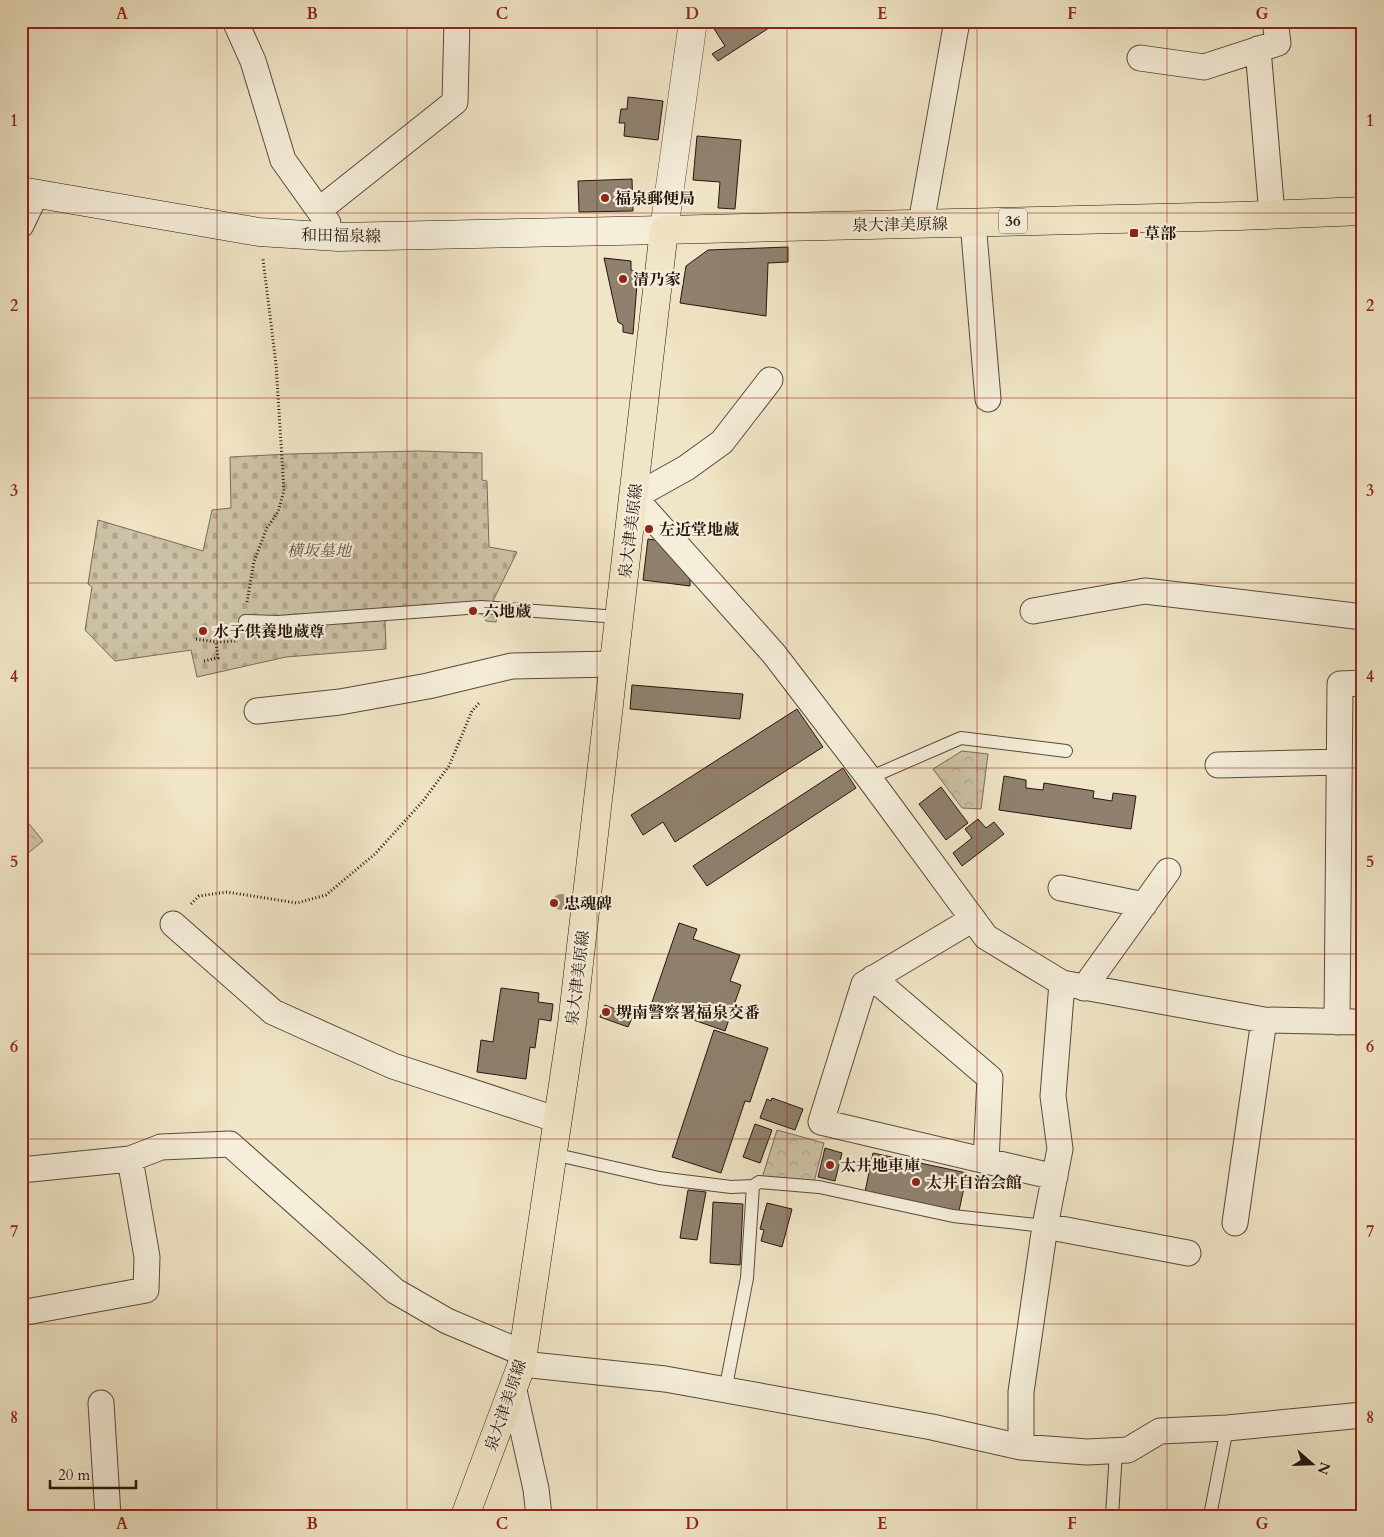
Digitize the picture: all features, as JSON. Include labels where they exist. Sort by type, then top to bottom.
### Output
[{"type":"main road","points":[[664,230],[693,21]]},
{"type":"main road","name":"和田福泉線","points":[[29,192],[259,232],[338,237],[664,230]]},
{"type":"main road","name":"泉大津美原線","points":[[465,1516],[519,1368],[553,1154],[572,1024],[612,664],[634,497],[664,230],[1272,215],[1363,211]]},
{"type":"street","points":[[235,21],[253,61],[283,160],[338,237]]},
{"type":"street","points":[[319,210],[455,102],[457,21]]},
{"type":"street","points":[[921,223],[957,21]]},
{"type":"street","points":[[1140,58],[1204,67],[1278,43],[1275,21]]},
{"type":"street","points":[[1258,49],[1272,215]]},
{"type":"street","points":[[21,225],[29,192]]},
{"type":"street","points":[[973,222],[988,399]]},
{"type":"street","points":[[770,380],[722,442],[686,468],[634,497],[774,654],[869,778],[986,937],[1073,985],[1264,1020],[1363,1022]]},
{"type":"street","points":[[1033,611],[1145,591],[1363,617]]},
{"type":"street","points":[[257,711],[340,702],[428,686],[512,666],[612,664]]},
{"type":"street","points":[[1337,1022],[1340,684],[1363,683]]},
{"type":"street","points":[[1218,765],[1339,762]]},
{"type":"street","points":[[1021,1447],[1021,1392],[1045,1226],[1060,1148],[1053,1096],[1073,985],[1144,905],[1168,872]]},
{"type":"street","points":[[1061,888],[1144,905]]},
{"type":"street","points":[[972,919],[864,984],[821,1122],[1055,1178]]},
{"type":"street","points":[[173,924],[273,1012],[393,1066],[558,1120]]},
{"type":"street","points":[[873,978],[990,1078],[986,1161]]},
{"type":"street","points":[[1235,1223],[1264,1020]]},
{"type":"street","points":[[21,1170],[130,1158],[161,1147],[230,1144],[395,1291],[447,1321],[519,1368],[665,1379],[932,1427],[1021,1447],[1087,1452],[1128,1450],[1160,1431],[1227,1428],[1363,1414]]},
{"type":"street","points":[[21,1313],[146,1290],[147,1257],[130,1158]]},
{"type":"street","points":[[1045,1226],[1188,1253]]},
{"type":"street","points":[[519,1368],[538,1516]]},
{"type":"street","points":[[101,1403],[108,1516]]},
{"type":"lane","points":[[245,621],[278,622],[481,607],[619,617]]},
{"type":"lane","points":[[869,778],[960,738],[1066,751]]},
{"type":"lane","points":[[553,1154],[659,1178],[731,1187],[753,1186],[759,1182],[820,1187],[952,1216],[1045,1226]]},
{"type":"lane","points":[[725,1391],[747,1278],[753,1186]]},
{"type":"lane","points":[[1210,1516],[1227,1428]]},
{"type":"lane","points":[[1112,1516],[1116,1451]]},
{"type":"path","points":[[196,639],[216,642],[239,641],[245,621],[254,561],[267,528],[278,512],[284,491],[276,364],[259,232]]},
{"type":"path","points":[[204,661],[218,658],[216,642]]},
{"type":"path","points":[[173,924],[199,896],[227,892],[297,903],[326,895],[374,854],[423,800],[449,766],[472,711],[512,666]]},
{"type":"green space","name":"横坂墓地","points":[[418,451],[482,453],[482,480],[487,481],[489,547],[517,552],[493,601],[499,602],[496,622],[486,621],[480,612],[385,620],[386,649],[286,657],[197,677],[191,650],[115,661],[85,630],[92,587],[88,584],[98,520],[203,551],[212,510],[231,508],[230,457]]},
{"type":"green space","points":[[962,751],[988,754],[981,809],[962,808],[933,769]]},
{"type":"green space","points":[[21,814],[43,841],[21,859]]},
{"type":"green space","points":[[777,1130],[824,1143],[814,1182],[762,1178]]},
{"type":"building","points":[[723,21],[776,21],[775,24],[718,61],[712,54],[725,46],[713,27]]},
{"type":"building","points":[[628,97],[663,101],[658,140],[624,136],[625,123],[619,123],[621,109],[627,109]]},
{"type":"building","points":[[697,136],[741,140],[735,209],[718,208],[720,182],[693,180]]},
{"type":"building","points":[[632,179],[633,211],[579,212],[578,181]]},
{"type":"building","points":[[788,247],[788,262],[768,263],[766,316],[680,303],[686,266],[708,250]]},
{"type":"building","points":[[604,258],[631,261],[631,270],[638,272],[633,334],[623,332],[623,325],[618,322]]},
{"type":"building","points":[[648,539],[661,541],[690,579],[690,586],[643,580]]},
{"type":"building","points":[[632,685],[743,694],[740,719],[630,709]]},
{"type":"building","points":[[797,709],[823,747],[675,842],[663,822],[643,835],[631,815]]},
{"type":"building","points":[[843,768],[856,788],[707,886],[693,866]]},
{"type":"building","points":[[1004,776],[1026,780],[1026,788],[1043,790],[1044,783],[1094,791],[1093,798],[1112,801],[1113,793],[1136,796],[1131,829],[999,810]]},
{"type":"building","points":[[941,787],[968,823],[946,840],[919,804]]},
{"type":"building","points":[[978,819],[986,828],[994,822],[1004,834],[962,866],[953,853],[972,838],[965,829]]},
{"type":"building","points":[[679,923],[697,929],[693,939],[740,955],[730,981],[741,985],[725,1031],[651,1005]]},
{"type":"building","points":[[501,988],[539,993],[538,1002],[553,1004],[551,1021],[539,1019],[535,1048],[530,1047],[526,1079],[477,1072],[481,1040],[493,1042]]},
{"type":"building","points":[[605,1005],[633,1016],[628,1027],[600,1017]]},
{"type":"building","points":[[714,1030],[768,1048],[750,1102],[745,1101],[721,1173],[672,1157]]},
{"type":"building","points":[[772,1098],[803,1109],[795,1130],[760,1118],[767,1099],[771,1101]]},
{"type":"building","points":[[755,1124],[772,1130],[760,1163],[743,1157]]},
{"type":"building","name":"太井地車庫","points":[[825,1148],[842,1153],[835,1181],[818,1177]]},
{"type":"building","name":"太井自治会館","points":[[873,1153],[967,1173],[959,1211],[865,1192]]},
{"type":"building","points":[[688,1190],[706,1192],[697,1240],[680,1238]]},
{"type":"building","points":[[713,1202],[743,1204],[740,1265],[710,1263]]},
{"type":"building","points":[[767,1203],[792,1209],[782,1247],[761,1241],[764,1230],[760,1229]]},
{"type":"place","name":"福泉郵便局","points":[[605,198]]},
{"type":"place","name":"草部","points":[[1134,233]]},
{"type":"place","name":"清乃家","points":[[623,279]]},
{"type":"place","name":"左近堂地蔵","points":[[649,529]]},
{"type":"place","name":"六地蔵","points":[[473,611]]},
{"type":"place","name":"水子供養地蔵尊","points":[[203,631]]},
{"type":"place","name":"忠魂碑","points":[[554,903]]},
{"type":"place","name":"堺南警察署福泉交番","points":[[606,1012]]},
{"type":"place","name":"太井地車庫","points":[[830,1165]]},
{"type":"place","name":"太井自治会館","points":[[916,1182]]}]
